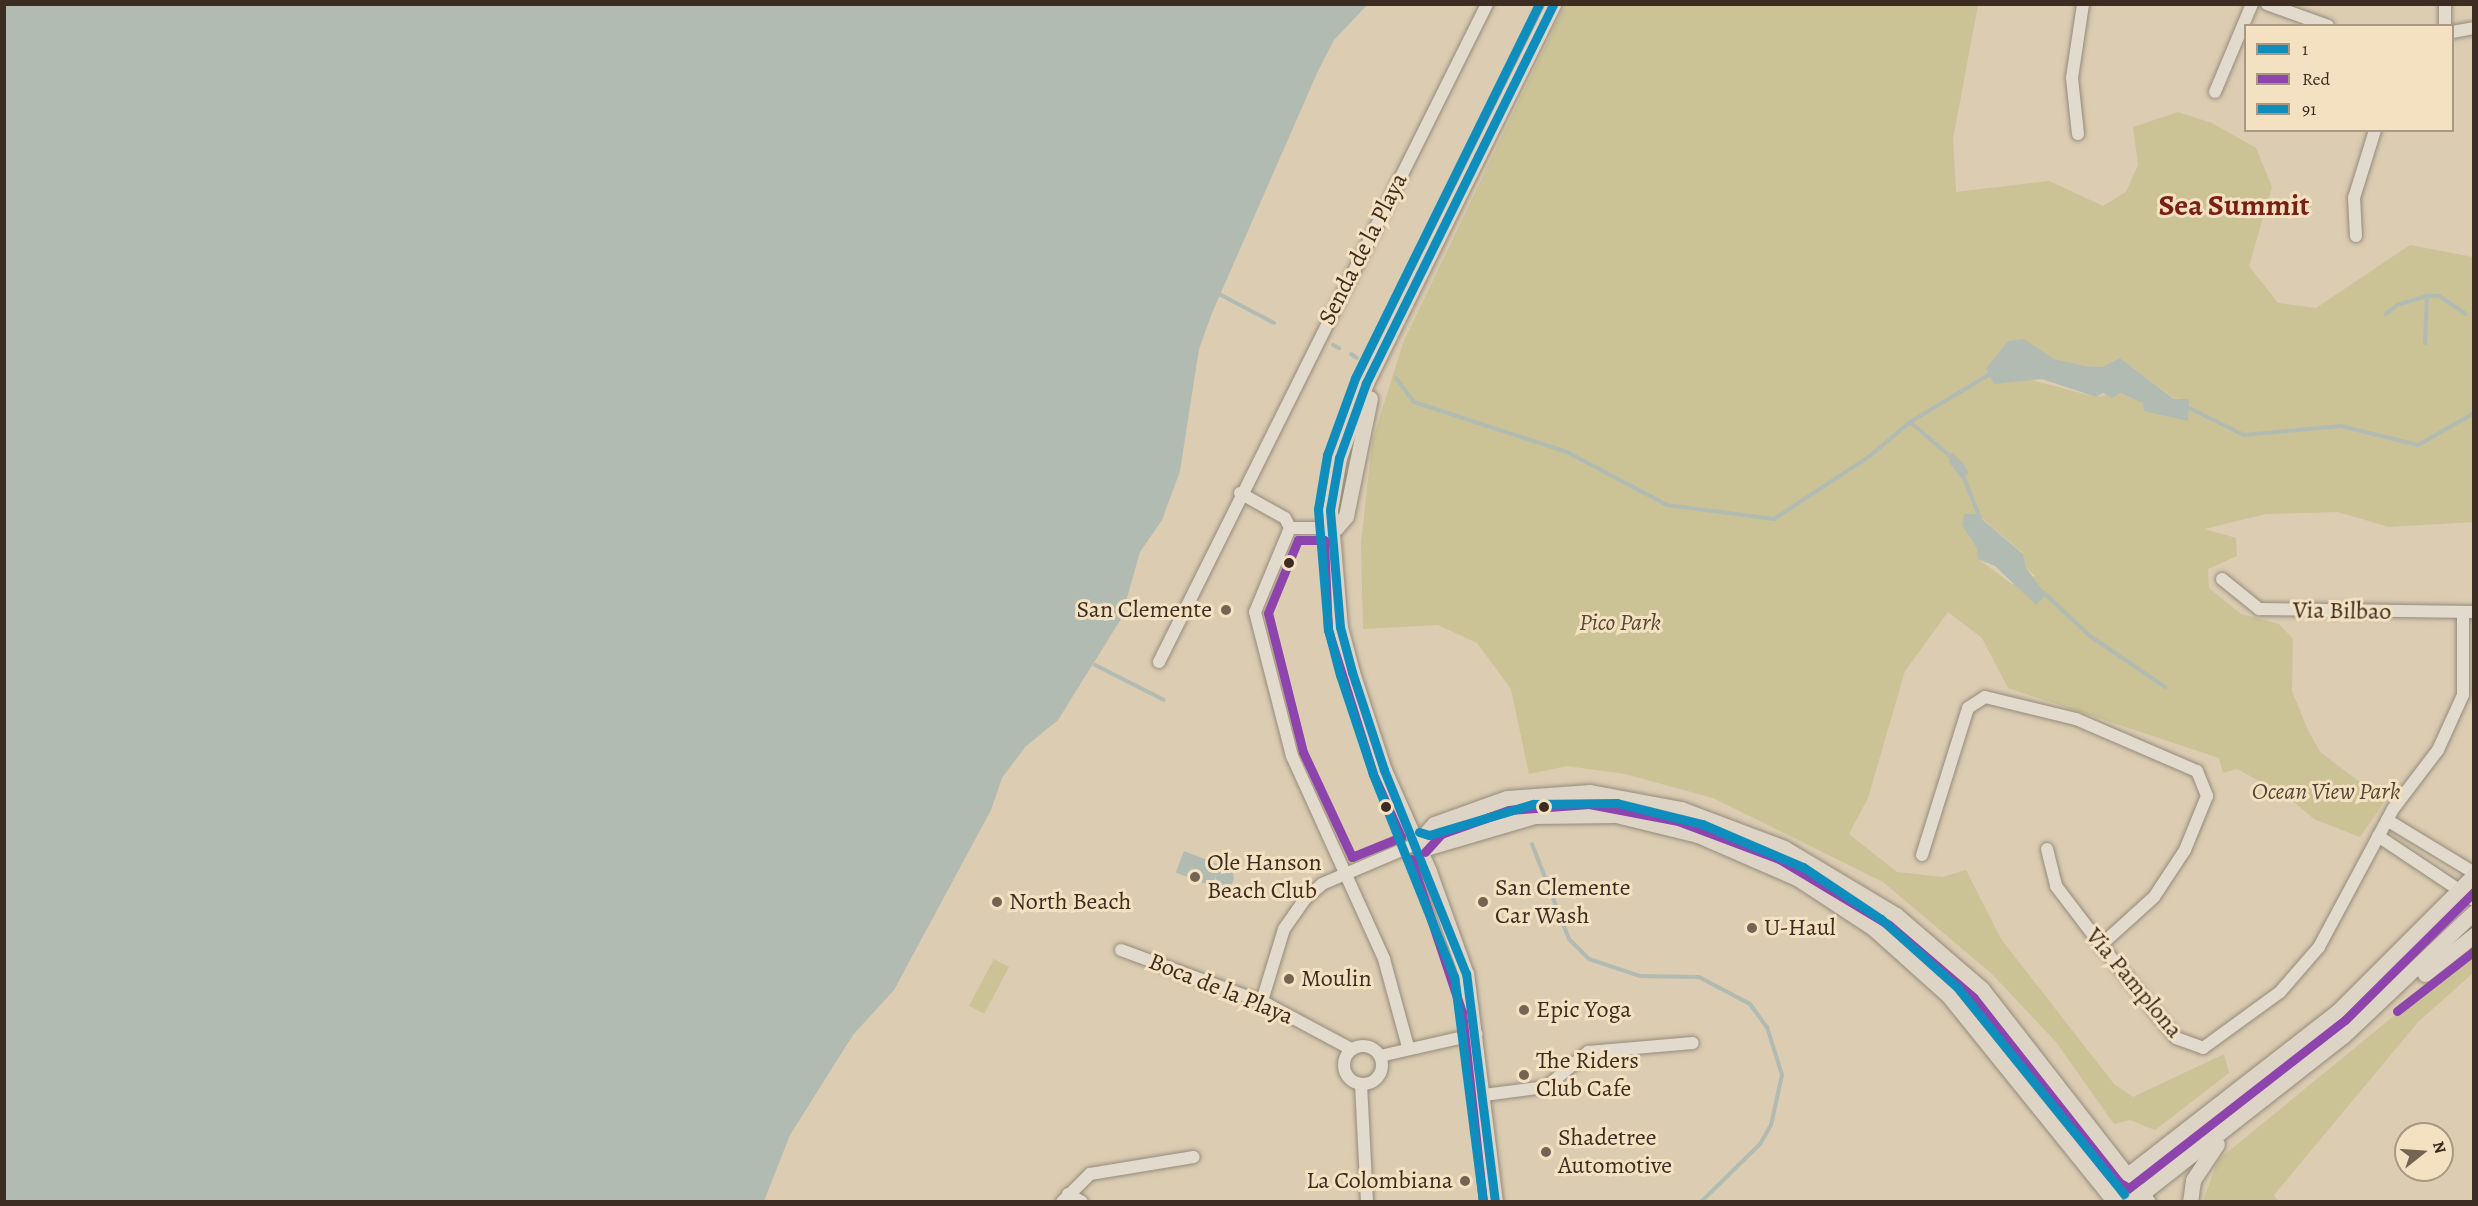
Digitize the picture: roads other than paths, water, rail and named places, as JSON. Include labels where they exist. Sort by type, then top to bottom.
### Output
[{"type":"main road","points":[[1495,1202],[1478,1034],[1466,974],[1416,844],[1384,771],[1340,627],[1336,528],[1330,510],[1339,458],[1379,360],[1553,4]]},
{"type":"main road","points":[[1416,844],[1434,824],[1507,798],[1590,792],[1681,809],[1784,848],[1896,915],[1982,989],[2129,1176],[2140,1199],[2376,1008],[2474,912]]},
{"type":"main road","points":[[1416,844],[1429,847],[1510,820],[1587,812],[1673,827],[1797,878],[1873,928],[1948,995],[2111,1196],[2129,1176],[2338,1011],[2474,874]]},
{"type":"main road","points":[[2376,1008],[2397,998],[2474,935]]},
{"type":"main road","points":[[2190,1202],[2206,1154],[2231,1125]]},
{"type":"street","name":"Senda de la Playa","points":[[1159,662],[1240,493],[1487,4]]},
{"type":"street","points":[[2078,134],[2072,78],[2083,4]]},
{"type":"street","points":[[2215,92],[2252,4]]},
{"type":"street","points":[[2267,4],[2322,24]]},
{"type":"street","points":[[2445,4],[2445,24]]},
{"type":"street","points":[[2454,32],[2473,31]]},
{"type":"street","points":[[2356,236],[2354,198],[2374,132]]},
{"type":"street","points":[[1240,493],[1285,518],[1290,528],[1288,544],[1255,612],[1292,756],[1384,959],[1408,1047]]},
{"type":"street","points":[[1290,528],[1336,528]]},
{"type":"street","name":"Via Bilbao","points":[[2222,579],[2259,609],[2468,612]]},
{"type":"street","name":"Via Pamplona","points":[[2047,849],[2056,886],[2101,945],[2176,1038],[2203,1048],[2280,992],[2319,947],[2387,820],[2438,750],[2463,695],[2468,612]]},
{"type":"street","points":[[1922,855],[1968,708],[1985,698],[2076,719],[2197,771],[2207,796],[2185,850],[2154,897],[2101,945]]},
{"type":"street","points":[[2387,820],[2474,874]]},
{"type":"street","points":[[2378,836],[2474,900]]},
{"type":"street","points":[[1262,1001],[1289,918],[1322,884],[1416,844]]},
{"type":"street","name":"Boca de la Playa","points":[[1121,950],[1262,1001],[1351,1049]]},
{"type":"street","points":[[1367,1202],[1361,1084],[1344,1069],[1351,1049],[1360,1045],[1380,1056],[1408,1047],[1478,1034]]},
{"type":"street","points":[[1484,1095],[1546,1087],[1588,1052],[1693,1042]]},
{"type":"street","points":[[1361,1084],[1379,1075],[1380,1056]]},
{"type":"street","points":[[1065,1198],[1090,1174],[1194,1157]]},
{"type":"street","points":[[1065,1198],[1082,1202]]},
{"type":"waterway","points":[[1221,295],[1274,323]]},
{"type":"waterway","points":[[2386,314],[2397,305],[2427,296],[2439,296],[2466,314]]},
{"type":"waterway","points":[[2425,343],[2427,296]]},
{"type":"waterway","points":[[1333,345],[1339,348]]},
{"type":"waterway","points":[[1351,354],[1357,358]]},
{"type":"waterway","points":[[1396,378],[1414,402],[1567,452],[1667,505],[1774,519],[1870,456],[1910,422],[1992,373]]},
{"type":"waterway","points":[[2189,408],[2244,435],[2341,426],[2418,445],[2474,413]]},
{"type":"waterway","points":[[1910,422],[1951,457]]},
{"type":"waterway","points":[[1962,473],[1980,518]]},
{"type":"waterway","points":[[2043,592],[2090,636],[2165,687]]},
{"type":"waterway","points":[[1095,665],[1164,700]]},
{"type":"waterway","points":[[1532,844],[1569,939],[1589,959],[1640,976],[1699,977],[1750,1004],[1767,1027],[1782,1075],[1771,1125],[1760,1144],[1701,1202]]},
{"type":"place","name":"San Clemente","points":[[1226,610]]},
{"type":"place","name":"Ole Hanson Beach Club","points":[[1195,877]]},
{"type":"place","name":"North Beach","points":[[997,902]]},
{"type":"place","name":"San Clemente Car Wash","points":[[1483,902]]},
{"type":"place","name":"U-Haul","points":[[1752,928]]},
{"type":"place","name":"Moulin","points":[[1289,979]]},
{"type":"place","name":"Epic Yoga","points":[[1524,1010]]},
{"type":"place","name":"The Riders Club Cafe","points":[[1524,1075]]},
{"type":"place","name":"Shadetree Automotive","points":[[1546,1152]]},
{"type":"place","name":"La Colombiana","points":[[1465,1181]]},
{"type":"district","name":"Sea Summit","points":[[2234,205]]},
{"type":"park label","name":"Pico Park","points":[[1620,623]]},
{"type":"park label","name":"Ocean View Park","points":[[2326,792]]}]
